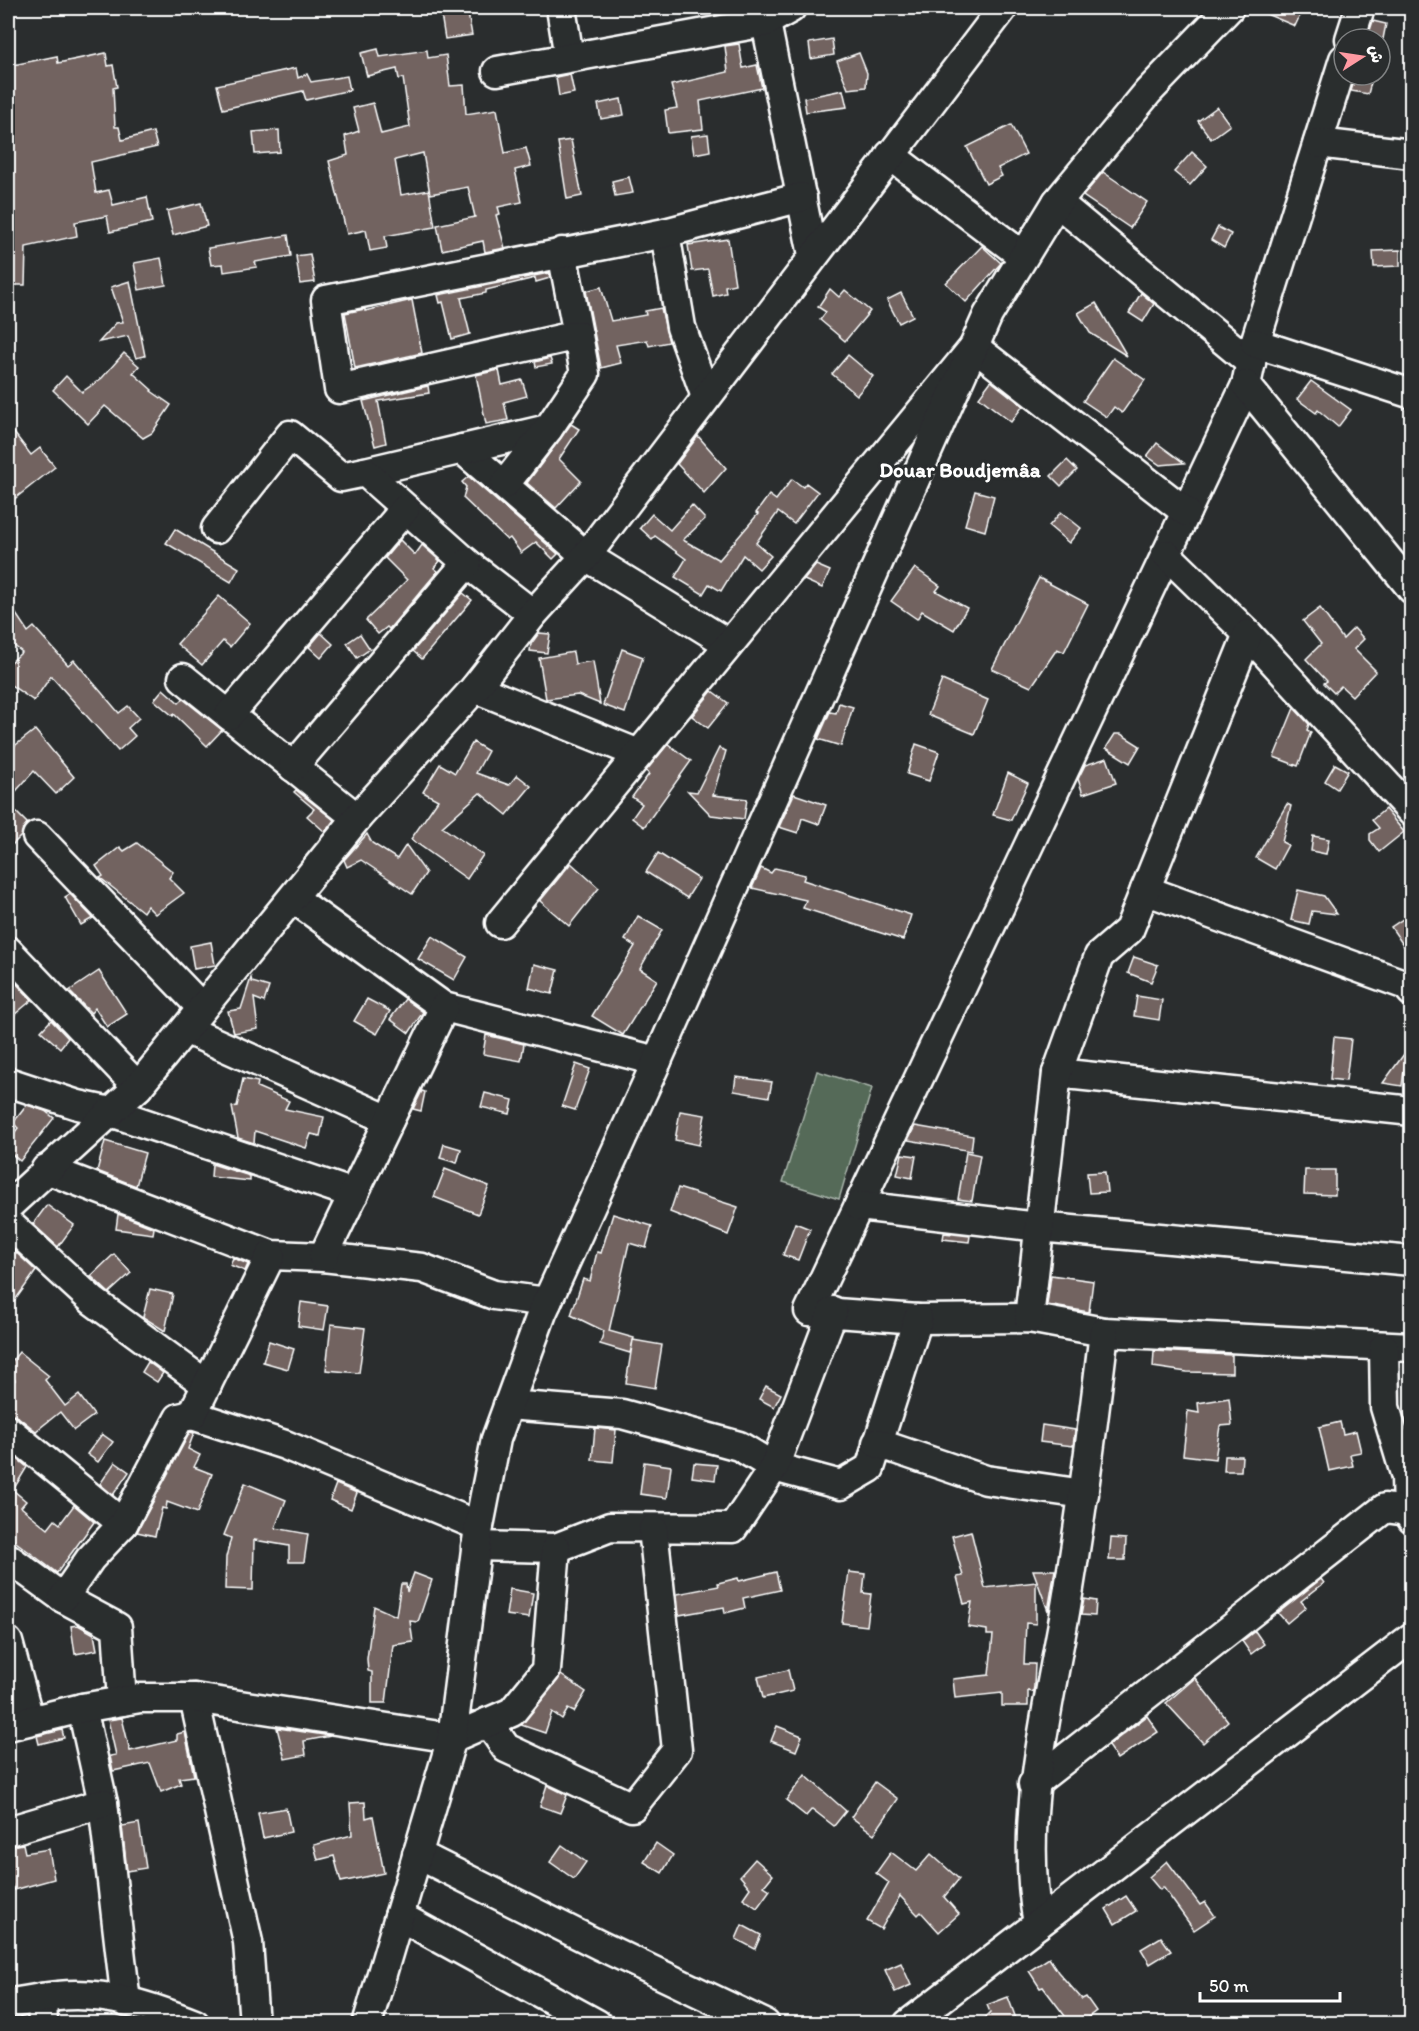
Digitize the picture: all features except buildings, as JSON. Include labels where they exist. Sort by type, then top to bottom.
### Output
[{"type":"street","points":[[561,8],[570,57]]},
{"type":"street","points":[[497,71],[791,8]]},
{"type":"street","points":[[8,1206],[138,1087],[357,818],[475,688],[533,614],[586,556],[1003,8]]},
{"type":"street","points":[[366,2024],[452,1738],[478,1536],[496,1439],[547,1302],[657,1061],[987,315],[1057,202],[1148,92],[1228,8]]},
{"type":"street","points":[[1354,27],[1360,8]]},
{"type":"street","points":[[765,15],[813,255]]},
{"type":"street","points":[[1335,87],[1250,364],[1186,512],[809,1311],[918,1318],[1029,1318],[1104,1332],[1412,1347]]},
{"type":"street","points":[[1318,143],[1412,154]]},
{"type":"street","points":[[890,155],[1023,256]]},
{"type":"street","points":[[578,335],[339,389],[326,300],[665,233],[802,197]]},
{"type":"street","points":[[1057,202],[1250,364],[1412,589]]},
{"type":"street","points":[[665,233],[681,327],[706,397]]},
{"type":"street","points":[[505,484],[548,429],[585,374],[562,252]]},
{"type":"street","points":[[974,346],[1186,512]]},
{"type":"street","points":[[500,923],[974,346]]},
{"type":"street","points":[[1250,364],[1412,394]]},
{"type":"street","points":[[216,529],[290,435],[341,477],[548,429]]},
{"type":"street","points":[[462,449],[586,556],[729,644]]},
{"type":"street","points":[[365,472],[467,563],[533,614]]},
{"type":"street","points":[[229,715],[405,509]]},
{"type":"street","points":[[1166,554],[1248,634],[1412,812]]},
{"type":"street","points":[[293,767],[467,563]]},
{"type":"street","points":[[1029,1318],[1057,1073],[1099,956],[1129,930],[1248,634]]},
{"type":"street","points":[[183,678],[357,818]]},
{"type":"street","points":[[475,688],[639,753]]},
{"type":"street","points":[[37,836],[195,1019],[389,1120]]},
{"type":"street","points":[[1145,890],[1406,985],[1412,992]]},
{"type":"street","points":[[293,898],[444,1006],[657,1061]]},
{"type":"street","points":[[8,951],[138,1087]]},
{"type":"street","points":[[323,1257],[444,1006]]},
{"type":"street","points":[[1057,1073],[1412,1111]]},
{"type":"street","points":[[8,1082],[78,1106],[111,1112],[354,1194]]},
{"type":"street","points":[[46,1169],[270,1255],[323,1257],[422,1268],[494,1295],[547,1302]]},
{"type":"street","points":[[859,1206],[1040,1227],[1412,1261]]},
{"type":"street","points":[[8,1223],[93,1301],[207,1384]]},
{"type":"street","points":[[192,1415],[270,1255]]},
{"type":"street","points":[[63,1598],[90,1559],[123,1524],[179,1418],[192,1415],[285,1445],[478,1536],[556,1548],[610,1527],[733,1528],[774,1467],[833,1311]]},
{"type":"street","points":[[508,1405],[622,1414],[739,1446],[774,1467],[841,1485],[870,1468],[918,1318]]},
{"type":"street","points":[[1038,1924],[1033,1896],[1033,1784],[1084,1494],[1104,1332]]},
{"type":"street","points":[[1033,1784],[1385,1508],[1409,1515],[1406,1477],[1385,1407],[1383,1347]]},
{"type":"street","points":[[8,1430],[123,1524]]},
{"type":"street","points":[[877,1443],[986,1480],[1084,1494]]},
{"type":"street","points":[[488,1722],[506,1748],[632,1807],[677,1750],[653,1529]]},
{"type":"street","points":[[8,1642],[18,1722],[140,1698],[194,1698],[452,1738],[512,1712],[546,1670],[556,1548]]},
{"type":"street","points":[[8,1558],[63,1598],[117,1627],[122,1701]]},
{"type":"street","points":[[908,2024],[1412,1637]]},
{"type":"street","points":[[194,1698],[248,1942],[254,2024]]},
{"type":"street","points":[[82,1708],[103,1803],[126,2002]]},
{"type":"street","points":[[8,1831],[103,1803]]},
{"type":"street","points":[[417,1854],[599,1945],[765,2024]]},
{"type":"street","points":[[399,1916],[597,2024]]},
{"type":"street","points":[[8,2003],[42,2011],[60,1995],[105,1997],[151,2007],[195,2024]]},
{"type":"green space","points":[[817,1071],[872,1088],[839,1199],[783,1182]]},
{"type":"district","name":"Douar Boudjemâa","points":[[960,470]]}]
